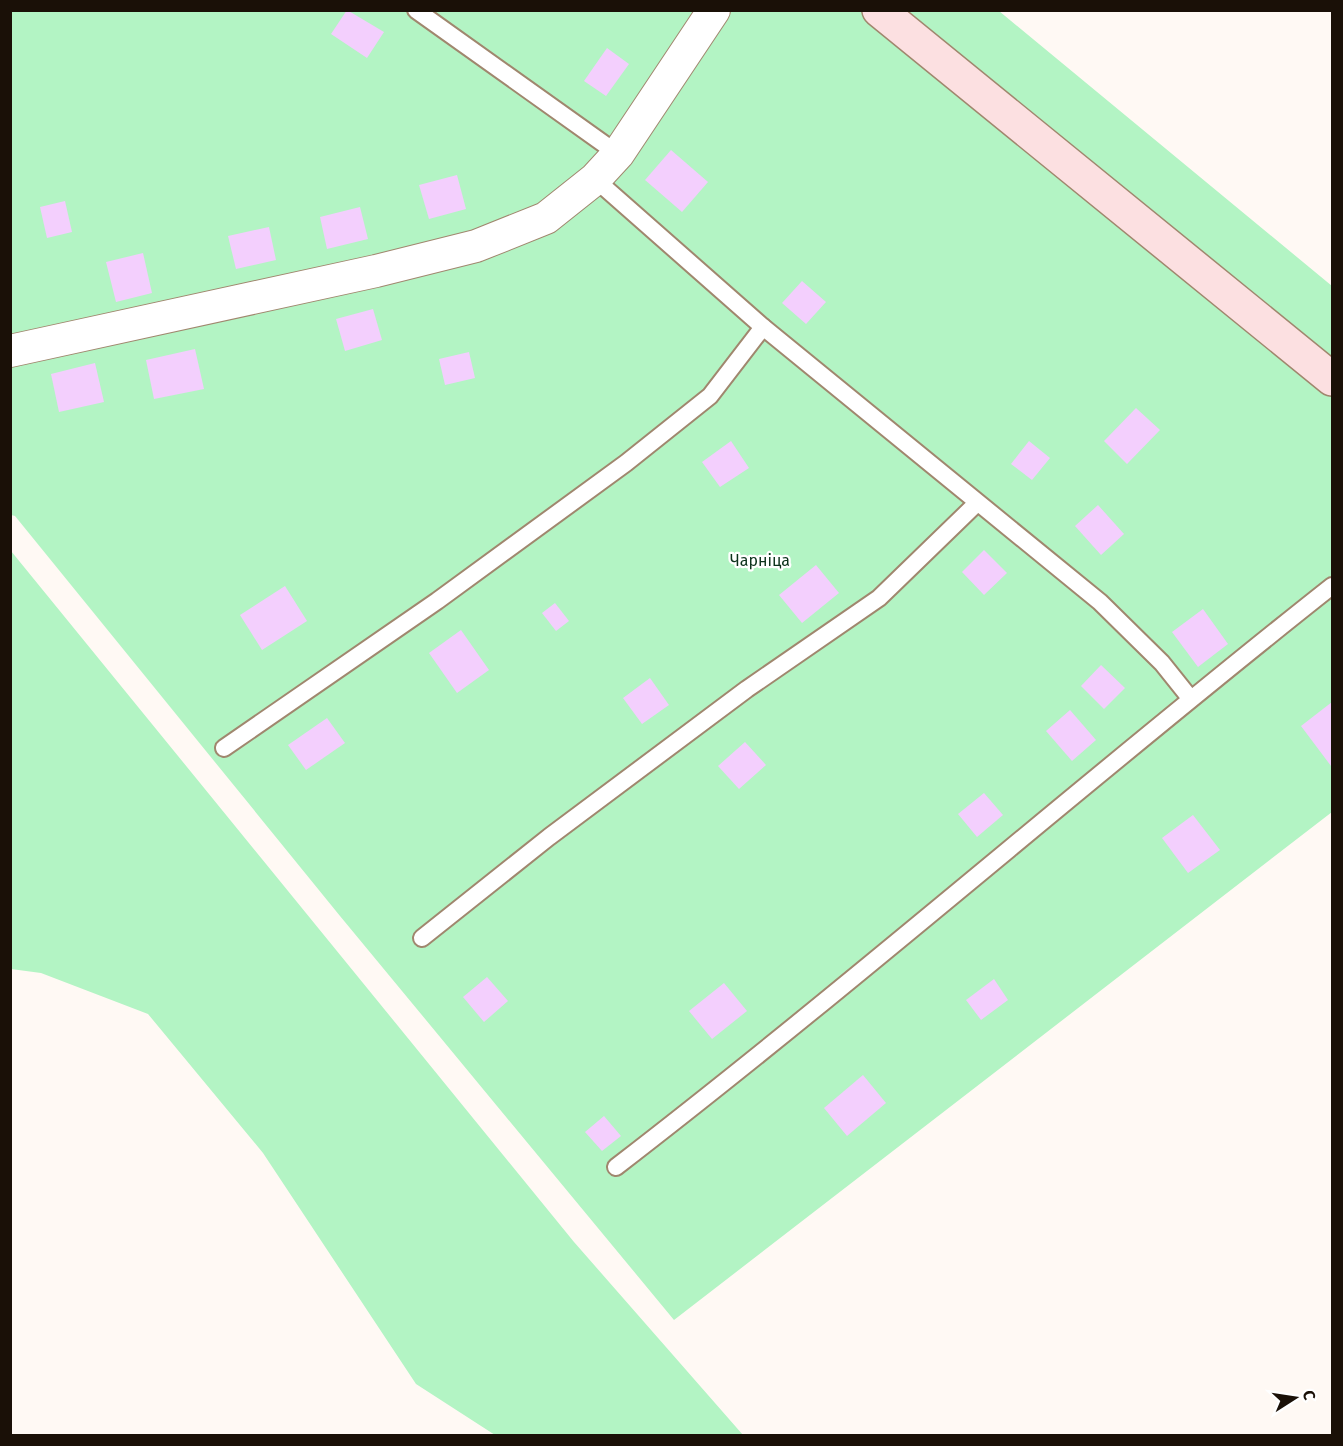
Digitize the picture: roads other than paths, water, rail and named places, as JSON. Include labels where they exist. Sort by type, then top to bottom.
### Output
[{"type":"main road","points":[[879,10],[1332,379]]},
{"type":"street","points":[[10,351],[376,271],[476,246],[546,218],[595,179],[618,154],[714,10]]},
{"type":"lane","points":[[416,10],[618,154]]},
{"type":"lane","points":[[595,179],[763,327],[1100,602],[1162,663],[1190,698]]},
{"type":"lane","points":[[224,748],[438,601],[626,463],[710,396],[763,327]]},
{"type":"lane","points":[[422,938],[549,837],[747,688],[879,598],[977,503]]},
{"type":"lane","points":[[616,1167],[724,1083],[1190,698],[1332,586]]},
{"type":"park label","name":"Чарніца","points":[[760,560]]}]
